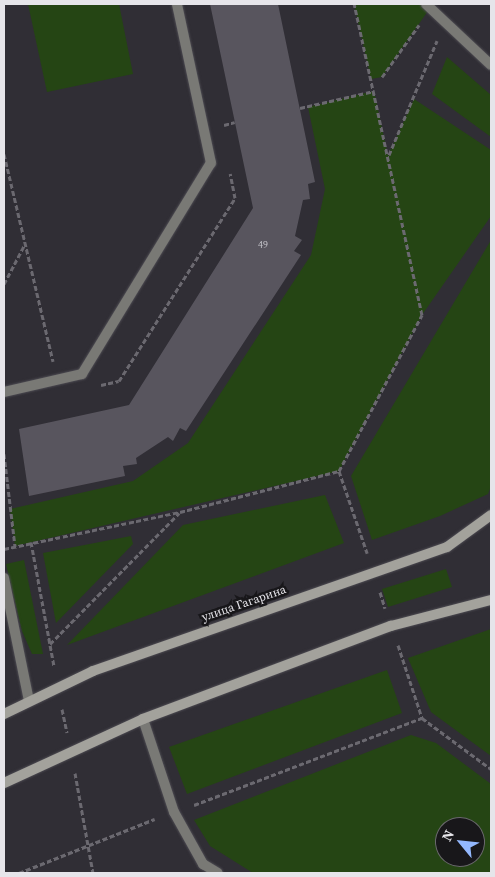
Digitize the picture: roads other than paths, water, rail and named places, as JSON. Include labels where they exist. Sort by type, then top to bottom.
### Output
[{"type":"main road","name":"улица Гагарина","points":[[4,714],[29,700],[93,671],[447,547],[491,515]]},
{"type":"main road","points":[[4,783],[144,720],[391,626],[491,600]]},
{"type":"lane","points":[[4,392],[82,374],[211,163],[177,4]]},
{"type":"lane","points":[[428,6],[491,65]]},
{"type":"lane","points":[[4,578],[29,700]]},
{"type":"lane","points":[[144,720],[174,812],[203,864],[218,873]]}]
